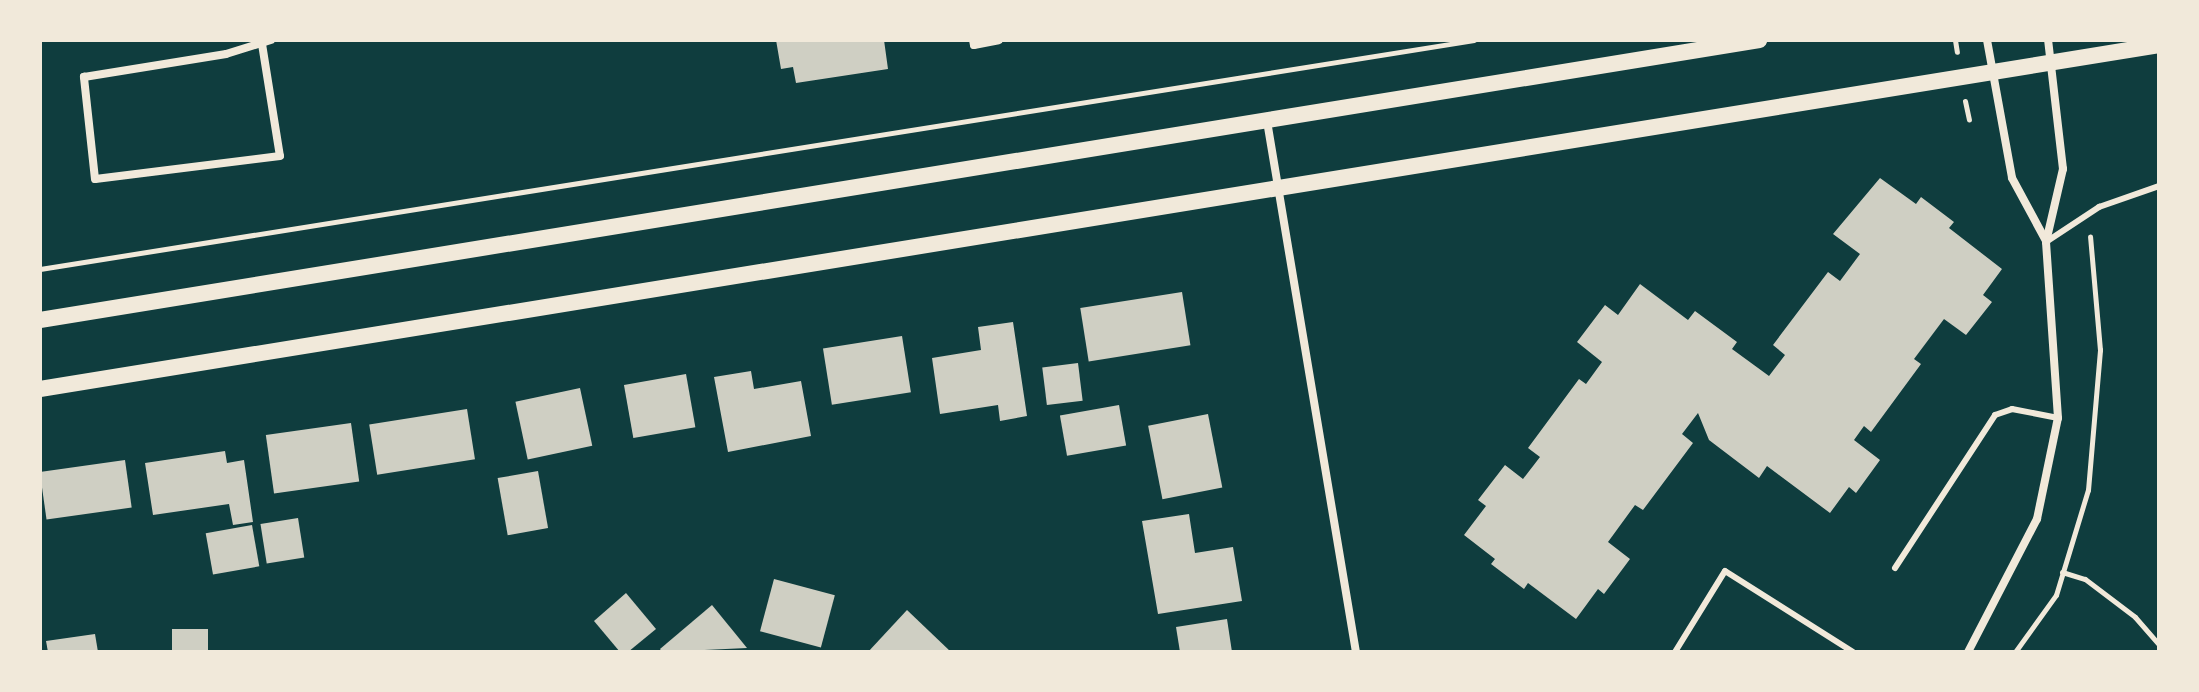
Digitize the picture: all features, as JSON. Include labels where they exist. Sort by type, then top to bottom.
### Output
[{"type":"main road","points":[[40,320],[1759,40]]},
{"type":"main road","points":[[40,389],[2159,45]]},
{"type":"street","points":[[973,40],[974,45],[999,40]]},
{"type":"street","points":[[1987,40],[2012,178],[2046,242]]},
{"type":"street","points":[[1968,652],[2037,519],[2058,418],[2046,242],[2063,169],[2048,40]]},
{"type":"street","points":[[266,42],[280,156],[95,179],[84,77],[266,42]]},
{"type":"street","points":[[1267,121],[1356,652]]},
{"type":"lane","points":[[2046,242],[2099,207],[2159,186]]},
{"type":"lane","points":[[1895,568],[1995,415],[2012,409],[2058,418]]},
{"type":"lane","points":[[1675,652],[1725,571],[1853,652]]},
{"type":"path","points":[[40,269],[1474,40]]},
{"type":"path","points":[[2062,572],[2085,579],[2135,617],[2159,645]]},
{"type":"building","points":[[776,40],[884,40],[888,69],[796,83],[793,67],[781,69]]},
{"type":"building","points":[[1880,178],[1916,204],[1921,197],[1954,222],[1949,228],[2002,269],[1983,295],[1992,302],[1966,335],[1944,319],[1914,359],[1921,364],[1871,432],[1864,426],[1854,440],[1880,460],[1856,493],[1849,487],[1830,513],[1767,466],[1759,478],[1709,440],[1698,413],[1682,434],[1693,443],[1643,510],[1635,505],[1608,542],[1630,559],[1604,594],[1598,589],[1576,619],[1528,583],[1524,589],[1491,564],[1495,559],[1464,535],[1486,506],[1478,500],[1505,465],[1523,479],[1540,457],[1528,448],[1579,379],[1586,384],[1602,362],[1577,342],[1605,305],[1618,315],[1640,284],[1688,320],[1695,311],[1737,342],[1732,349],[1769,376],[1785,355],[1773,345],[1828,272],[1840,281],[1860,254],[1833,234]]},
{"type":"building","points":[[1182,292],[1190,345],[1089,361],[1080,308]]},
{"type":"building","points":[[1013,322],[1027,416],[1000,421],[998,405],[940,414],[932,358],[981,350],[978,327]]},
{"type":"building","points":[[902,336],[911,392],[832,405],[823,349]]},
{"type":"building","points":[[1078,363],[1083,401],[1047,405],[1042,367]]},
{"type":"building","points":[[751,371],[754,389],[801,381],[811,436],[728,452],[714,377]]},
{"type":"building","points":[[686,374],[695,427],[633,438],[624,385]]},
{"type":"building","points":[[580,388],[592,446],[528,459],[515,402]]},
{"type":"building","points":[[1119,405],[1126,445],[1067,456],[1060,415]]},
{"type":"building","points":[[467,409],[475,459],[377,475],[369,424]]},
{"type":"building","points":[[1208,414],[1222,488],[1162,499],[1148,426]]},
{"type":"building","points":[[351,423],[359,481],[274,493],[266,435]]},
{"type":"building","points":[[225,451],[227,463],[244,460],[253,522],[233,525],[229,504],[153,515],[145,463]]},
{"type":"building","points":[[125,460],[132,508],[47,520],[40,472]]},
{"type":"building","points":[[538,471],[548,528],[508,535],[498,478]]},
{"type":"building","points":[[1189,514],[1195,553],[1233,547],[1242,601],[1158,614],[1142,521]]},
{"type":"building","points":[[298,518],[304,558],[267,563],[260,524]]},
{"type":"building","points":[[252,525],[259,566],[213,575],[206,533]]},
{"type":"building","points":[[774,579],[835,595],[821,647],[760,631]]},
{"type":"building","points":[[626,593],[656,629],[628,652],[620,652],[594,621]]},
{"type":"building","points":[[712,605],[747,648],[662,652],[660,649]]},
{"type":"building","points":[[907,610],[951,652],[868,652]]},
{"type":"building","points":[[1227,619],[1232,652],[1180,652],[1176,627]]},
{"type":"building","points":[[172,629],[208,629],[208,652],[172,652]]},
{"type":"building","points":[[95,634],[98,652],[48,652],[46,641]]}]
